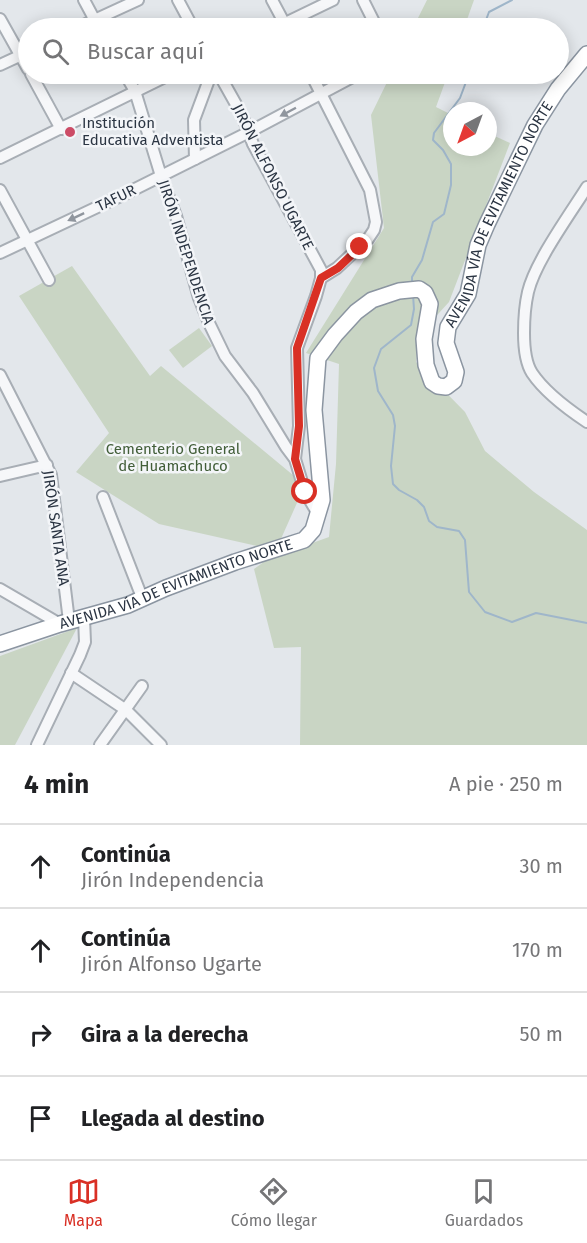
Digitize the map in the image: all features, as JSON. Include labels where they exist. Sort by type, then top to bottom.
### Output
[{"type":"highway","name":"AVENIDA VÍA DE EVITAMIENTO NORTE","points":[[569,76],[587,54]]},
{"type":"highway","name":"AVENIDA VÍA DE EVITAMIENTO NORTE","points":[[0,644],[71,621],[107,613],[226,565],[304,540],[313,530],[322,500],[314,410],[318,358],[325,346],[356,312],[372,300],[399,291],[419,289],[430,304],[424,339],[426,364],[432,382],[446,387],[454,381],[456,372],[446,343],[448,327],[468,294],[478,245],[487,224],[535,125],[562,84]]},
{"type":"street","points":[[84,0],[94,18]]},
{"type":"street","points":[[107,18],[138,0]]},
{"type":"street","points":[[178,0],[188,18]]},
{"type":"street","points":[[272,0],[279,18]]},
{"type":"street","points":[[299,18],[333,0]]},
{"type":"street","points":[[363,0],[372,18]]},
{"type":"street","points":[[0,19],[18,43]]},
{"type":"street","points":[[0,65],[18,56]]},
{"type":"street","points":[[36,84],[61,129]]},
{"type":"street","name":"JIRÓN INDEPENDENCIA","points":[[131,84],[176,216],[199,298],[219,344],[295,459],[305,492],[318,514]]},
{"type":"street","points":[[0,158],[150,84]]},
{"type":"street","points":[[195,159],[194,120],[207,84]]},
{"type":"street","name":"JIRÓN ALFONSO UGARTE","points":[[224,84],[253,144],[321,270],[321,278]]},
{"type":"street","points":[[295,459],[299,426],[297,348],[321,278],[338,268],[368,239],[376,222],[370,190],[316,84]]},
{"type":"street","name":"TAFUR","points":[[0,253],[161,176],[340,84]]},
{"type":"street","points":[[587,187],[542,260],[528,290],[524,312],[524,339],[526,357],[532,373],[556,398],[587,422]]},
{"type":"street","points":[[0,190],[49,280]]},
{"type":"street","name":"JIRÓN SANTA ANA","points":[[0,375],[48,465],[71,621],[85,642],[37,745]]},
{"type":"street","points":[[0,476],[48,465]]},
{"type":"street","points":[[103,497],[143,600]]},
{"type":"street","points":[[0,589],[71,621]]},
{"type":"street","points":[[71,673],[126,710],[161,745]]},
{"type":"street","points":[[100,745],[142,686]]},
{"type":"green space","points":[[427,0],[474,0],[468,18],[418,18]]},
{"type":"green space","points":[[386,84],[444,84],[436,107],[443,110],[443,156],[497,156],[497,137],[510,143],[449,302],[418,336],[416,362],[465,412],[485,451],[534,492],[587,530],[587,745],[300,745],[301,647],[274,648],[254,569],[268,559],[329,537],[336,464],[339,364],[306,353],[384,228],[371,115]]},
{"type":"green space","name":"Cementerio General de Huamachuco","points":[[72,266],[150,376],[161,366],[305,485],[280,541],[261,547],[159,524],[76,472],[109,433],[19,296]]},
{"type":"green space","points":[[199,328],[212,346],[183,368],[169,350]]},
{"type":"green space","points":[[77,628],[15,745],[0,745],[0,656]]},
{"type":"waterway","points":[[487,18],[489,12],[512,0]]},
{"type":"waterway","points":[[412,284],[412,277],[422,260],[433,222],[444,214],[451,185],[451,164],[443,150],[433,140],[434,133],[460,98],[465,84]]},
{"type":"waterway","points":[[413,295],[414,309],[411,325],[381,349],[374,368],[378,391],[393,415],[395,426],[391,466],[393,484],[417,500],[424,507],[429,521],[437,527],[459,531],[465,540],[469,592],[485,612],[512,622],[536,613],[587,623]]},
{"type":"place","name":"Institución Educativa Adventista","points":[[70,132]]},
{"type":"route","points":[[305,492],[295,459],[299,426],[297,348],[321,278],[338,268],[360,247]]}]
